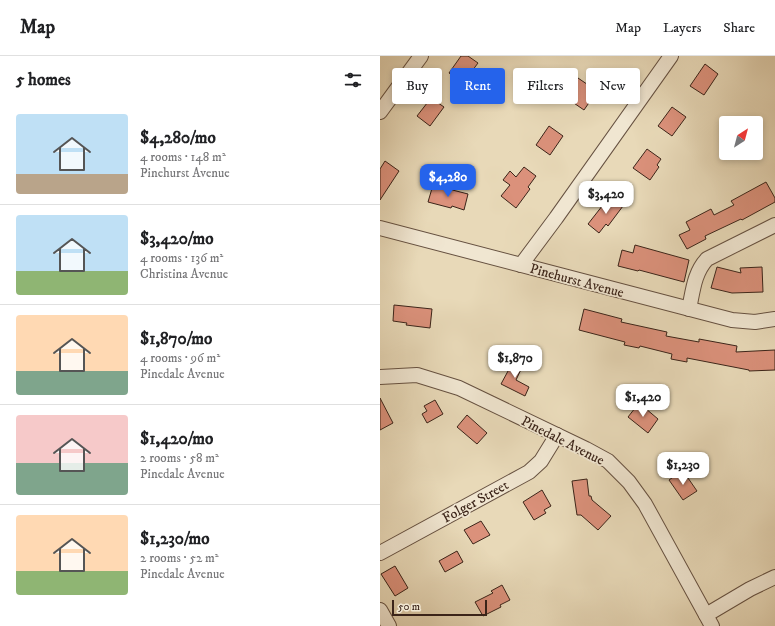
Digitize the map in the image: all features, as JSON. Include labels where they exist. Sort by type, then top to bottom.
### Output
[{"type":"street","points":[[380,112],[421,56]]},
{"type":"street","points":[[521,265],[671,56]]},
{"type":"street","points":[[688,309],[696,274],[707,259],[775,225]]},
{"type":"street","name":"Pinehurst Avenue","points":[[380,228],[732,320],[755,322],[775,319]]},
{"type":"street","name":"Pinedale Avenue","points":[[380,376],[417,375],[459,388],[608,461],[629,482],[652,515],[709,620]]},
{"type":"street","name":"Folger Street","points":[[380,553],[529,472],[541,461],[557,435]]},
{"type":"street","points":[[709,620],[750,589],[775,577]]},
{"type":"street","points":[[380,610],[389,626]]},
{"type":"building","points":[[461,56],[468,56],[478,63],[474,68],[453,68]]},
{"type":"building","points":[[705,64],[718,74],[704,95],[690,86]]},
{"type":"building","points":[[578,78],[586,83],[586,104],[588,104],[584,110],[575,104],[578,104]]},
{"type":"building","points":[[426,104],[440,104],[444,107],[430,126],[417,116]]},
{"type":"building","points":[[672,107],[686,117],[672,136],[658,126]]},
{"type":"building","points":[[549,126],[563,136],[550,155],[536,145]]},
{"type":"building","points":[[647,149],[661,159],[657,165],[659,167],[650,180],[633,168]]},
{"type":"building","points":[[385,161],[399,171],[380,200],[380,169]]},
{"type":"building","points":[[524,167],[536,176],[528,187],[530,189],[516,208],[501,196],[510,185],[503,180],[510,171],[516,177]]},
{"type":"building","points":[[766,182],[775,198],[775,202],[742,220],[741,219],[705,236],[706,239],[687,249],[679,235],[690,230],[686,222],[711,209],[714,215],[734,205],[731,201]]},
{"type":"building","points":[[433,185],[468,194],[464,210],[452,206],[451,208],[428,202]]},
{"type":"building","points":[[610,196],[623,206],[608,226],[606,224],[599,233],[588,224]]},
{"type":"building","points":[[635,245],[689,260],[684,282],[618,266],[622,250],[633,253]]},
{"type":"building","points":[[717,267],[741,273],[740,268],[762,267],[763,292],[732,293],[711,288]]},
{"type":"building","points":[[394,305],[432,309],[430,328],[406,325],[407,323],[393,321]]},
{"type":"building","points":[[584,309],[622,319],[621,322],[667,332],[666,336],[699,342],[699,339],[737,346],[736,352],[775,350],[775,370],[749,371],[687,358],[687,362],[671,359],[672,354],[640,346],[639,348],[624,345],[625,342],[579,330]]},
{"type":"building","points":[[514,360],[523,365],[516,380],[529,387],[525,396],[501,384]]},
{"type":"building","points":[[380,398],[393,423],[380,430]]},
{"type":"building","points":[[435,400],[443,414],[427,423],[422,414],[427,411],[424,406]]},
{"type":"building","points":[[639,403],[658,419],[648,433],[628,417]]},
{"type":"building","points":[[467,415],[487,433],[477,444],[457,427]]},
{"type":"building","points":[[679,473],[684,480],[688,478],[697,491],[683,500],[669,480]]},
{"type":"building","points":[[587,479],[589,496],[591,496],[592,500],[611,516],[598,530],[581,515],[577,515],[572,481]]},
{"type":"building","points":[[542,490],[551,506],[544,510],[546,513],[534,520],[523,502]]},
{"type":"building","points":[[481,521],[490,535],[473,544],[464,530]]},
{"type":"building","points":[[457,551],[463,562],[445,572],[439,561]]},
{"type":"building","points":[[395,566],[408,588],[395,596],[381,574]]},
{"type":"building","points":[[502,585],[510,600],[500,605],[501,607],[483,616],[475,602],[493,593],[491,591]]}]
